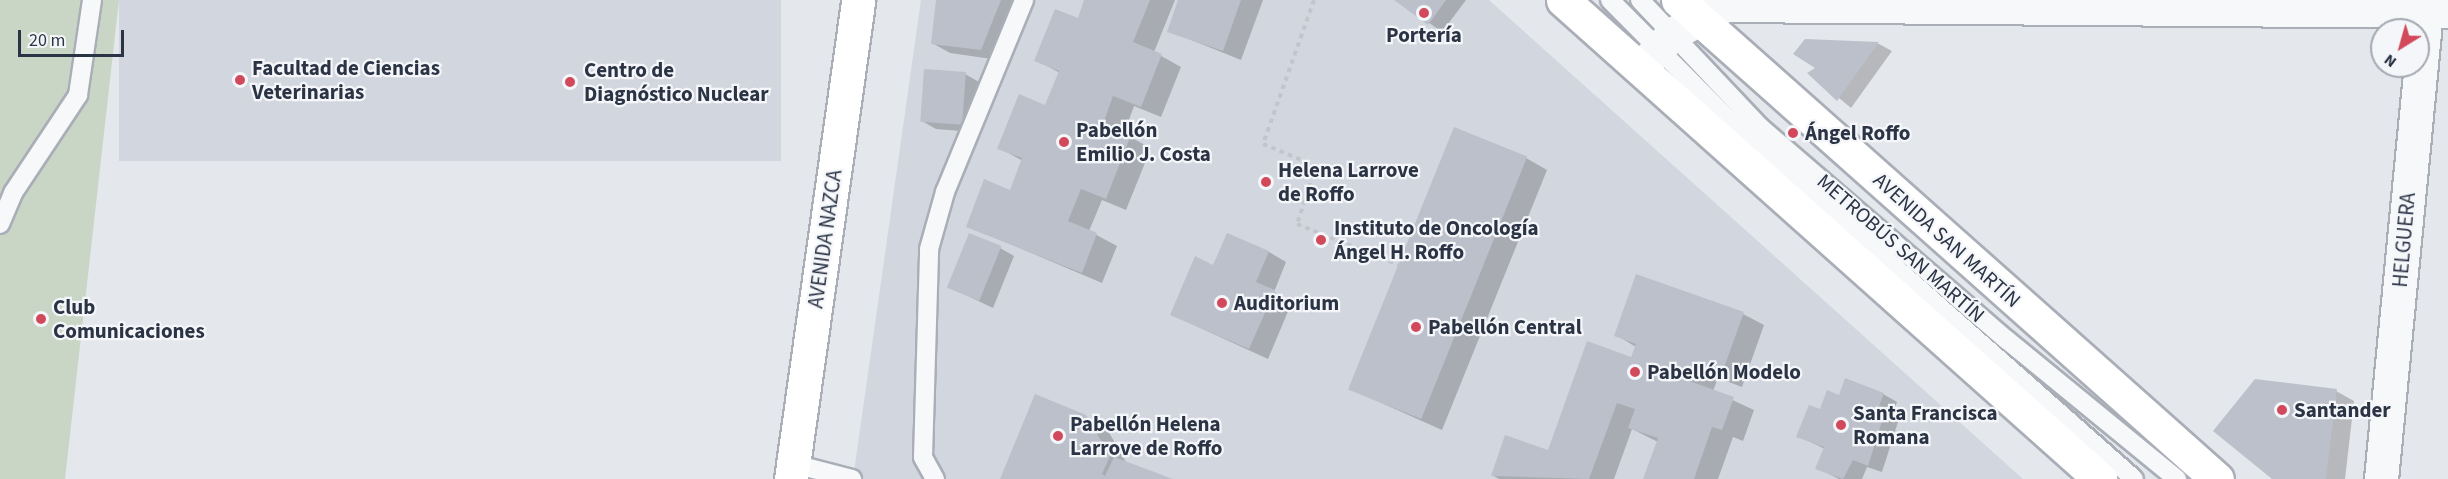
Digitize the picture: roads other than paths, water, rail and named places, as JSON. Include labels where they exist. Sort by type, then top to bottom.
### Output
[{"type":"main road","name":"AVENIDA NAZCA","points":[[792,471],[858,0]]},
{"type":"main road","name":"AVENIDA SAN MARTÍN","points":[[1563,0],[1669,34],[2217,479]]},
{"type":"main road","name":"AVENIDA SAN MARTÍN","points":[[1669,34],[2100,479]]},
{"type":"street","points":[[1669,34],[1725,5],[2434,7]]},
{"type":"street","name":"HELGUERA","points":[[2381,479],[2434,7]]},
{"type":"lane","points":[[0,224],[13,193],[78,95],[92,0]]},
{"type":"lane","points":[[935,479],[923,457],[929,249],[945,192],[1024,0]]},
{"type":"lane","name":"METROBÚS SAN MARTÍN","points":[[1610,0],[1669,34],[1732,123],[2134,479]]},
{"type":"lane","name":"METROBÚS SAN MARTÍN","points":[[1640,0],[1669,34],[1760,127],[2007,340],[2177,479]]},
{"type":"lane","points":[[792,471],[852,479]]},
{"type":"place","name":"Portería","points":[[1424,13]]},
{"type":"place","name":"Facultad de Ciencias Veterinarias","points":[[240,80]]},
{"type":"place","name":"Centro de Diagnóstico Nuclear","points":[[570,82]]},
{"type":"place","name":"Ángel Roffo","points":[[1793,133]]},
{"type":"place","name":"Pabellón Emilio J. Costa","points":[[1064,142]]},
{"type":"place","name":"Helena Larrove de Roffo","points":[[1266,182]]},
{"type":"place","name":"Instituto de Oncología Ángel H. Roffo","points":[[1321,240]]},
{"type":"place","name":"Auditorium","points":[[1222,303]]},
{"type":"place","name":"Club Comunicaciones","points":[[41,319]]},
{"type":"place","name":"Pabellón Central","points":[[1416,327]]},
{"type":"place","name":"Pabellón Modelo","points":[[1635,372]]},
{"type":"place","name":"Santander","points":[[2282,410]]},
{"type":"place","name":"Santa Francisca Romana","points":[[1841,425]]},
{"type":"place","name":"Pabellón Helena Larrove de Roffo","points":[[1058,436]]}]
